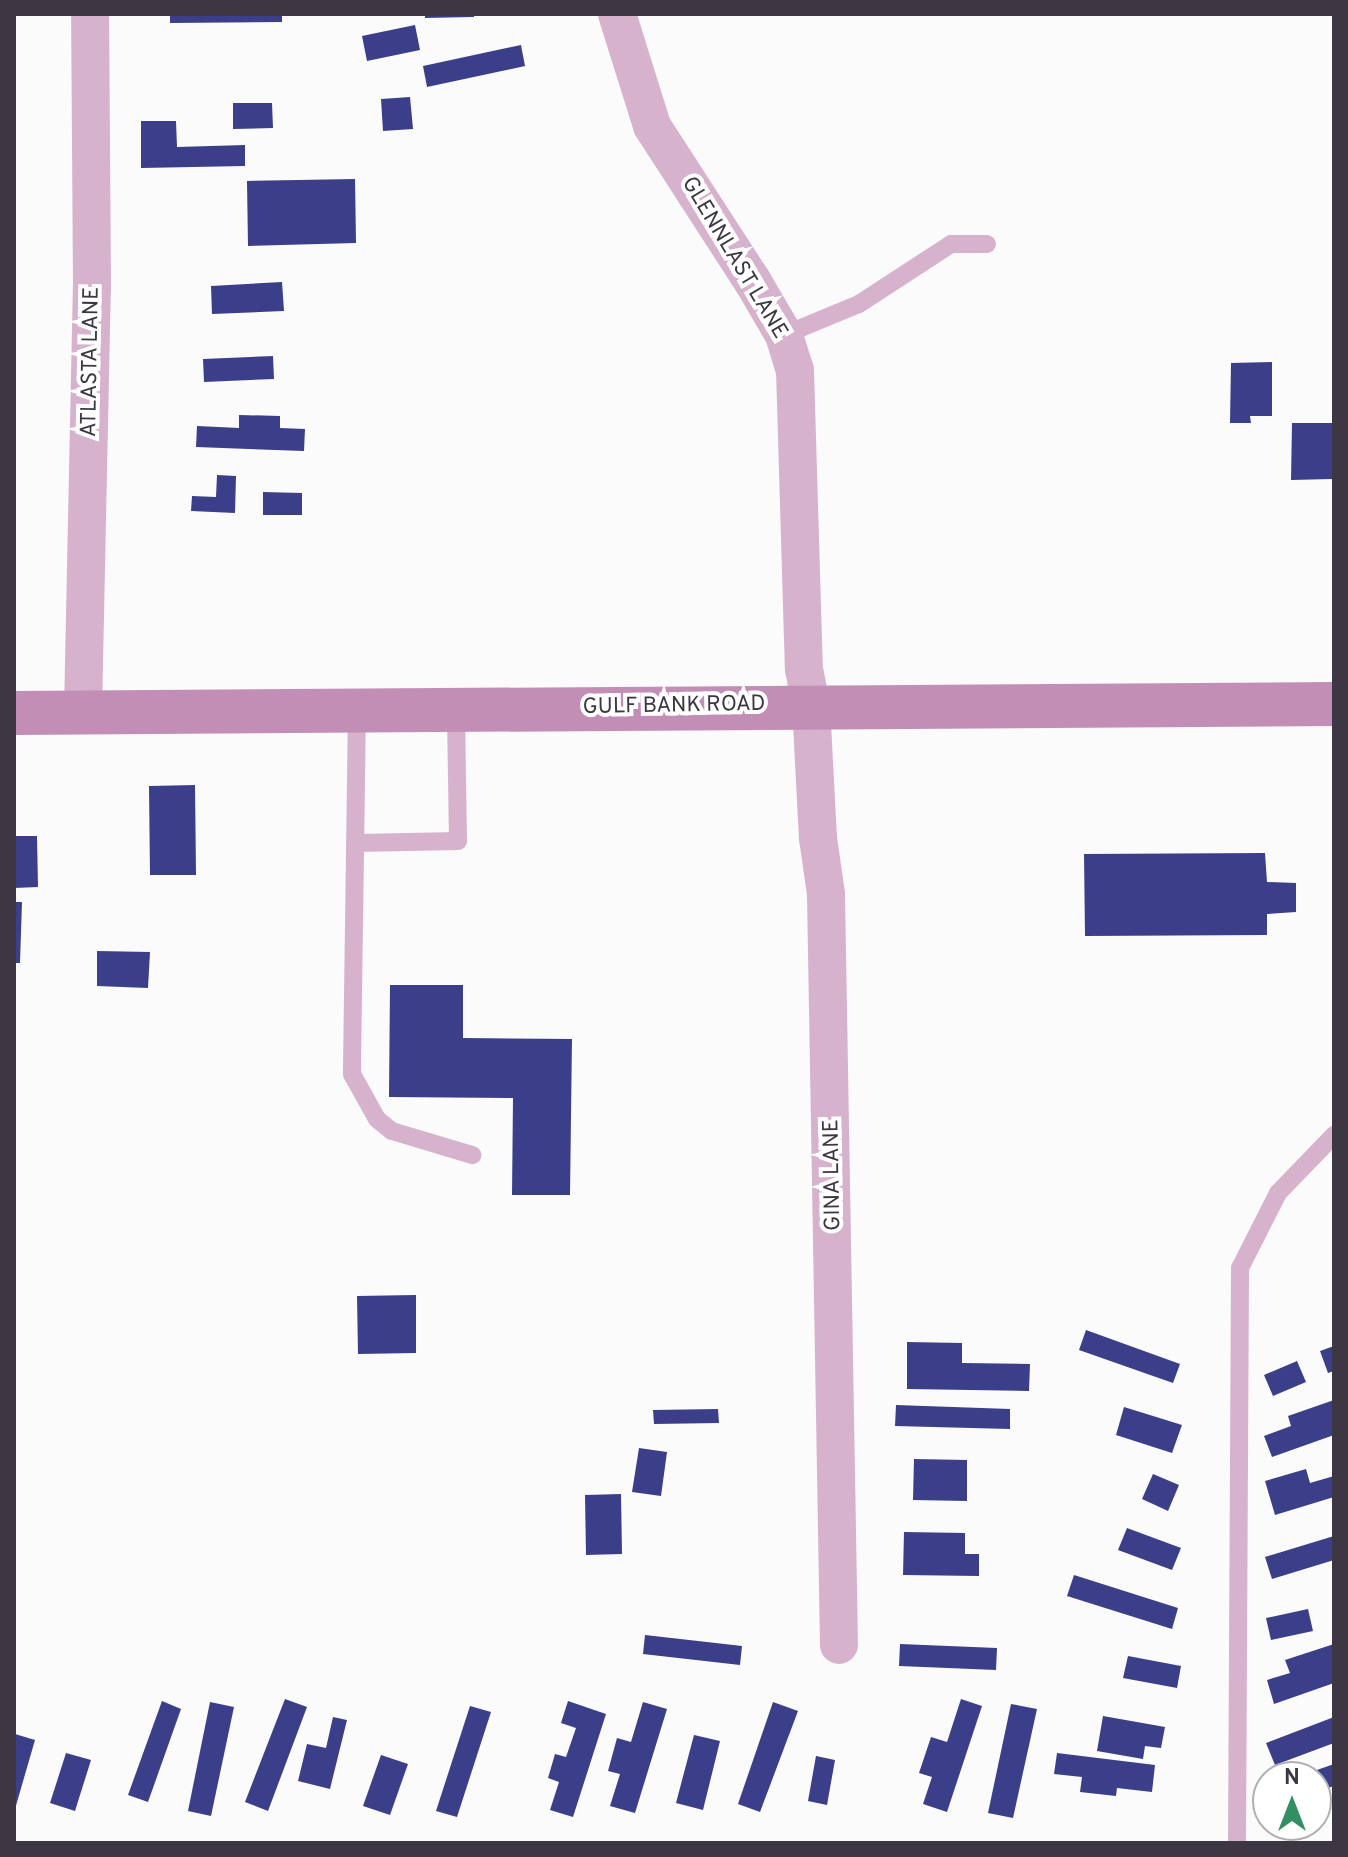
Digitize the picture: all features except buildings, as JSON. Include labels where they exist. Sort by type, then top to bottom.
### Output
[{"type":"main road","name":"GULF BANK ROAD","points":[[14,713],[811,705],[1334,704]]},
{"type":"street","name":"ATLASTA LANE","points":[[83,711],[92,287],[90,14]]},
{"type":"street","name":"GLENNLAST LANE","points":[[617,14],[652,126],[784,335],[795,370],[804,669],[811,705]]},
{"type":"street","name":"GINA LANE","points":[[811,705],[818,838],[826,894],[839,1645]]},
{"type":"lane","points":[[784,335],[859,304],[951,244],[987,244]]},
{"type":"lane","points":[[356,843],[458,841],[456,708]]},
{"type":"lane","points":[[357,709],[352,1074],[360,1095],[377,1119],[392,1131],[472,1155]]},
{"type":"lane","points":[[1237,1843],[1240,1268],[1278,1193],[1334,1135]]}]
